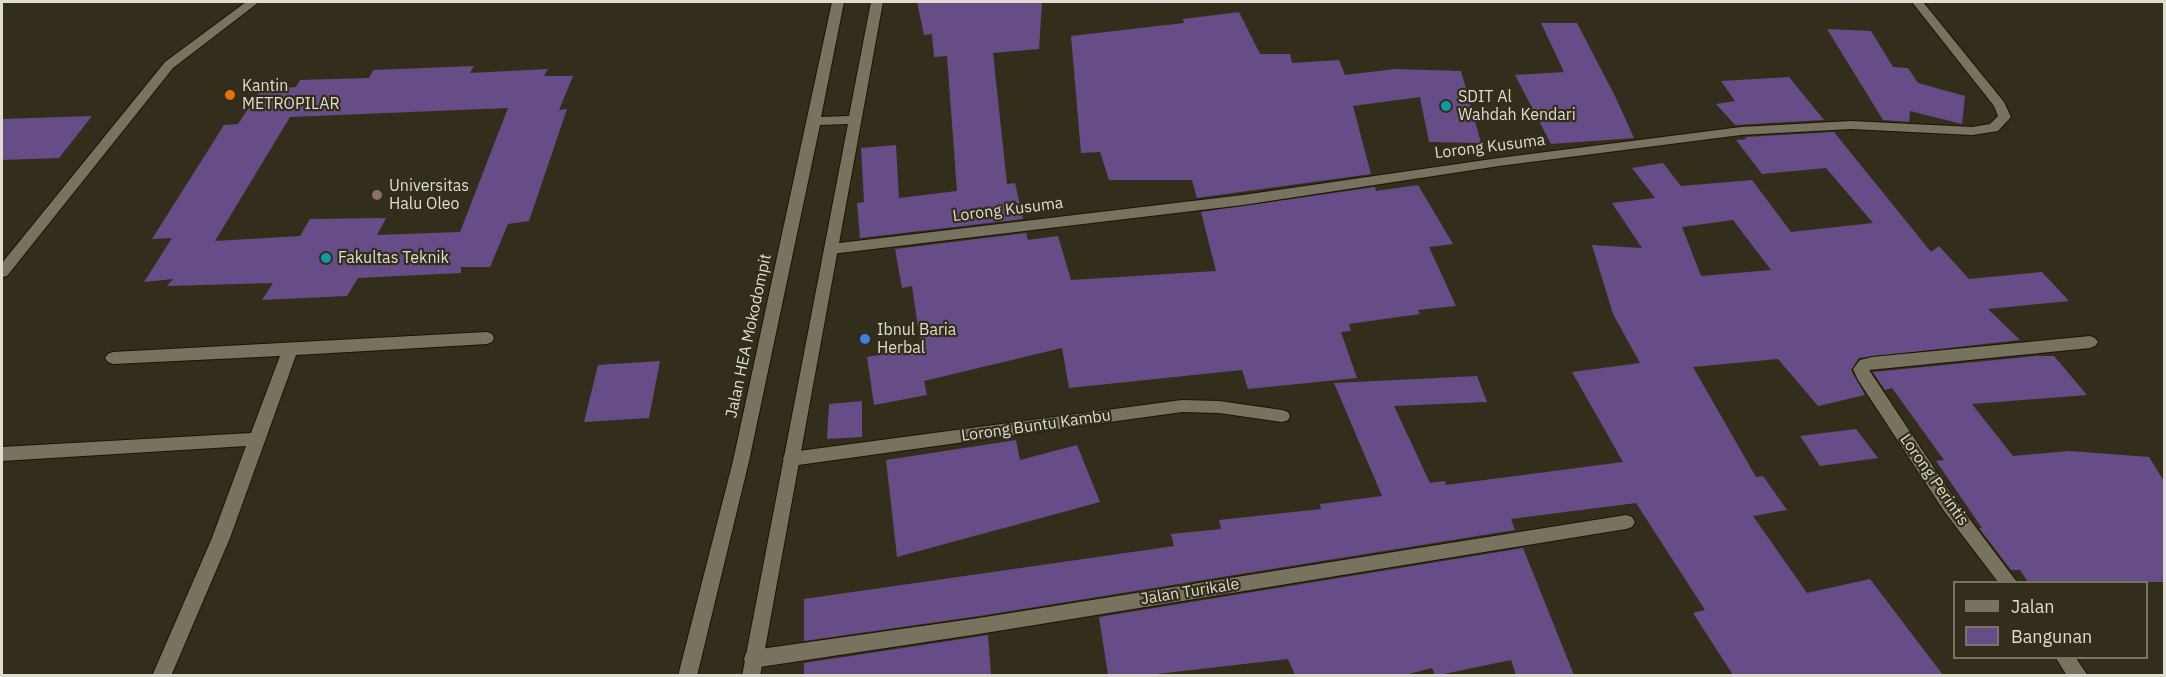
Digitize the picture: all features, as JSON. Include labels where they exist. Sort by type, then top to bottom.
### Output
[{"type":"street","points":[[2,272],[169,65],[253,2]]},
{"type":"street","name":"Jalan HEA Mokodompit","points":[[687,675],[741,461],[838,2]]},
{"type":"street","points":[[752,667],[877,2]]},
{"type":"street","name":"Lorong Kusuma","points":[[831,249],[1243,200],[1499,162],[1741,131],[1851,125],[1972,131],[1994,128],[2005,117],[2000,105],[1917,2]]},
{"type":"street","points":[[814,121],[855,120]]},
{"type":"street","points":[[112,358],[487,338]]},
{"type":"street","name":"Lorong Perintis","points":[[2007,581],[1950,506],[1863,376],[1861,369],[1865,364],[1872,363],[2090,342]]},
{"type":"street","points":[[161,675],[221,538],[290,350]]},
{"type":"street","name":"Lorong Buntu Kambu","points":[[791,459],[1182,406],[1219,407],[1281,416]]},
{"type":"street","points":[[2,454],[257,440]]},
{"type":"street","name":"Jalan Turikale","points":[[752,667],[991,624],[1626,522]]},
{"type":"street","points":[[2067,659],[2079,675]]},
{"type":"building","points":[[917,2],[1042,2],[1039,49],[993,53],[1007,184],[1015,183],[1023,219],[860,238],[857,203],[864,202],[861,148],[896,145],[899,198],[957,191],[947,56],[934,57],[932,34],[924,35]]},
{"type":"building","points":[[1239,12],[1260,54],[1290,54],[1292,63],[1339,60],[1345,75],[1395,69],[1461,71],[1481,143],[1429,142],[1420,97],[1353,106],[1371,174],[1197,198],[1192,180],[1109,180],[1100,152],[1081,153],[1071,36],[1184,23],[1183,19]]},
{"type":"building","points":[[1541,23],[1577,23],[1634,138],[1551,144],[1515,75],[1564,72]]},
{"type":"building","points":[[1827,29],[1871,31],[1893,67],[1908,68],[1918,83],[1965,96],[1962,124],[1910,111],[1909,122],[1883,120]]},
{"type":"building","points":[[474,66],[470,73],[548,69],[544,76],[573,76],[559,110],[567,109],[529,221],[508,224],[490,267],[461,267],[461,273],[358,278],[347,296],[262,300],[273,283],[167,286],[173,279],[144,282],[172,238],[152,239],[224,125],[238,124],[261,89],[296,87],[300,80],[369,78],[373,70]],"holes":[[[508,108],[460,232],[377,235],[386,218],[310,219],[300,236],[215,241],[290,117]]]},
{"type":"building","points":[[1789,77],[1824,120],[1735,125],[1716,104],[1735,101],[1721,81]]},
{"type":"building","points":[[92,116],[59,158],[2,160],[2,119]]},
{"type":"building","points":[[1834,132],[1931,252],[1939,246],[1969,279],[2042,272],[2069,301],[1988,309],[2020,340],[1859,358],[1851,370],[1865,395],[1818,406],[1778,359],[1693,367],[1756,477],[1763,476],[1787,510],[1753,516],[1807,593],[1870,579],[1943,675],[1733,675],[1693,613],[1705,610],[1636,503],[1511,519],[1515,530],[979,616],[804,641],[804,599],[1174,546],[1171,534],[1221,529],[1219,520],[1321,509],[1320,504],[1382,496],[1334,383],[1477,376],[1487,402],[1394,406],[1430,483],[1445,481],[1446,485],[1623,462],[1572,372],[1640,363],[1613,314],[1592,245],[1642,248],[1612,203],[1655,198],[1632,168],[1663,163],[1681,186],[1752,180],[1791,232],[1873,223],[1826,168],[1762,174],[1736,140],[1747,139],[1745,137]],"holes":[[[1733,220],[1771,270],[1701,276],[1682,227]]]},
{"type":"building","points":[[1418,185],[1453,244],[1429,247],[1456,306],[1418,310],[1420,314],[1349,324],[1351,331],[1341,332],[1357,378],[1248,389],[1242,370],[1069,388],[1062,348],[924,381],[927,395],[874,405],[867,357],[921,348],[912,286],[902,288],[895,249],[1026,233],[1028,240],[1058,236],[1071,280],[1216,271],[1201,212],[1375,187],[1376,191]]},
{"type":"building","points":[[2054,356],[2087,395],[1972,404],[2013,456],[2069,451],[2149,457],[2164,481],[2164,582],[2027,581],[2020,570],[2011,570],[1979,528],[1982,528],[1936,461],[1944,460],[1892,388],[1885,390],[1873,372]]},
{"type":"building","points":[[660,361],[649,418],[584,422],[598,365]]},
{"type":"building","points":[[862,401],[862,437],[827,439],[829,404]]},
{"type":"building","points":[[1856,429],[1878,458],[1820,466],[1800,436]]},
{"type":"building","points":[[1016,440],[1020,460],[1077,445],[1100,502],[897,557],[886,460]]},
{"type":"building","points":[[1523,548],[1574,675],[1516,675],[1511,660],[1439,675],[1435,675],[1432,668],[1405,675],[1295,675],[1288,659],[1148,675],[1108,675],[1099,617]]},
{"type":"building","points":[[988,635],[991,675],[804,675],[804,663]]},
{"type":"place","name":"Kantin METROPILAR","points":[[230,95]]},
{"type":"place","name":"SDIT Al Wahdah Kendari","points":[[1446,106]]},
{"type":"place","name":"Universitas Halu Oleo","points":[[377,195]]},
{"type":"place","name":"Fakultas Teknik","points":[[326,258]]},
{"type":"place","name":"Ibnul Baria Herbal","points":[[865,339]]}]
